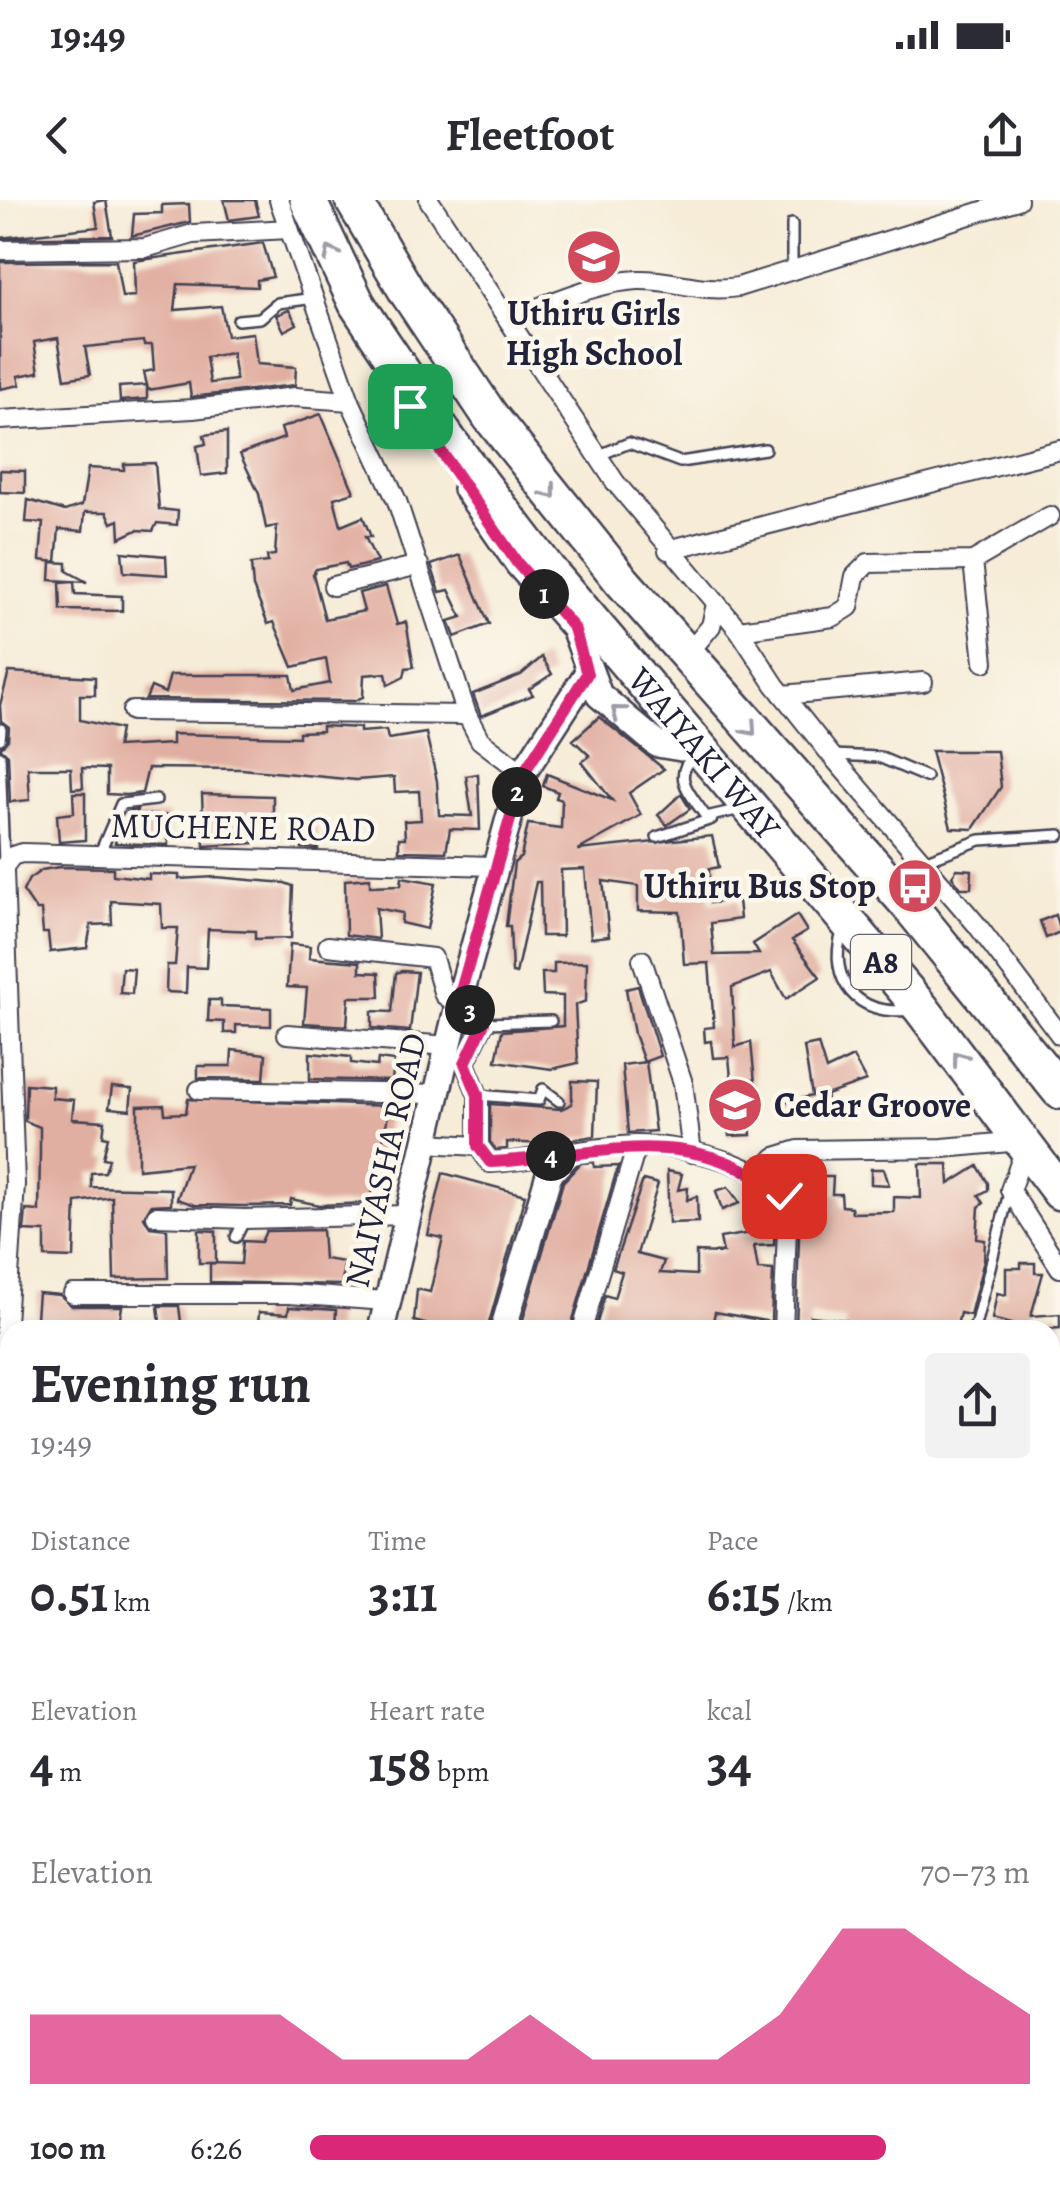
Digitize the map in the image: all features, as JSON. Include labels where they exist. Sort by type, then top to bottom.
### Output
[{"type":"highway","name":"WAIYAKI WAY","points":[[353,200],[408,293],[490,416],[676,644]]},
{"type":"highway","name":"WAIYAKI WAY","points":[[299,214],[448,440],[547,569],[921,1008],[1060,1192]]},
{"type":"highway","name":"A8","points":[[676,644],[942,944],[1060,1090]]},
{"type":"main road","points":[[357,304],[386,366],[435,445],[518,564],[574,628],[587,674],[607,705],[657,744],[681,748],[696,745]]},
{"type":"main road","name":"NAIVASHA ROAD","points":[[383,1320],[440,1094],[458,1001],[523,774],[587,674]]},
{"type":"main road","points":[[506,1320],[549,1174],[568,1154]]},
{"type":"street","points":[[279,200],[299,214],[314,298],[350,401],[397,501],[467,715],[480,740],[523,774]]},
{"type":"street","points":[[430,200],[597,456],[668,550],[739,630],[783,696],[924,861],[1060,1035]]},
{"type":"street","points":[[510,318],[603,286],[638,280],[716,291],[792,272],[1018,200]]},
{"type":"street","points":[[0,250],[145,248],[193,234],[299,214]]},
{"type":"street","points":[[0,420],[193,409],[295,397],[350,401]]},
{"type":"street","points":[[668,550],[1060,450]]},
{"type":"street","points":[[739,630],[843,612],[849,607],[859,569],[868,563],[973,560],[1050,516]]},
{"type":"street","points":[[973,560],[984,662]]},
{"type":"street","points":[[333,586],[420,565]]},
{"type":"street","points":[[676,644],[711,626],[716,604]]},
{"type":"street","points":[[783,696],[923,682]]},
{"type":"street","points":[[132,711],[467,715]]},
{"type":"street","name":"MUCHENE ROAD","points":[[3,869],[22,853],[494,866]]},
{"type":"street","points":[[3,869],[7,1201],[3,1320]]},
{"type":"street","points":[[328,946],[426,955],[436,963],[444,994],[484,1023],[465,1063],[478,1095],[478,1146],[490,1162],[637,1145],[692,1152],[759,1175],[788,1203],[783,1320]]},
{"type":"street","points":[[642,960],[683,1083],[692,1152]]},
{"type":"street","points":[[288,1034],[449,1046]]},
{"type":"street","points":[[199,1090],[440,1094]]},
{"type":"street","points":[[426,1143],[478,1146]]},
{"type":"street","points":[[759,1175],[775,1157],[798,1150],[1024,1144],[1010,1190],[1060,1268]]},
{"type":"street","points":[[585,1320],[637,1145]]},
{"type":"street","points":[[156,1216],[245,1220],[407,1215]]},
{"type":"street","points":[[73,1294],[289,1294],[386,1302]]},
{"type":"lane","points":[[792,224],[792,272]]},
{"type":"lane","points":[[238,320],[260,318],[278,304],[314,298]]},
{"type":"lane","points":[[597,456],[629,442],[680,462],[765,449]]},
{"type":"lane","points":[[0,739],[1,729]]},
{"type":"lane","points":[[696,745],[682,782],[706,817],[714,818]]},
{"type":"lane","points":[[831,755],[879,757],[926,776]]},
{"type":"lane","points":[[0,756],[3,869]]},
{"type":"lane","points":[[122,857],[102,848],[121,804],[156,800]]},
{"type":"lane","points":[[657,837],[748,807]]},
{"type":"lane","points":[[924,861],[980,840],[1060,834]]},
{"type":"lane","points":[[484,1023],[551,1022]]},
{"type":"lane","points":[[478,1095],[539,1100],[543,1089],[559,1101]]},
{"type":"lane","points":[[977,1320],[1010,1190]]},
{"type":"lane","points":[[236,1237],[245,1220]]},
{"type":"building","points":[[106,200],[112,236],[0,238],[98,227],[94,202]]},
{"type":"building","points":[[224,200],[255,200],[259,216],[229,220]]},
{"type":"building","points":[[189,204],[190,222],[132,236],[134,214],[162,213],[162,205]]},
{"type":"building","points":[[263,243],[273,277],[257,280],[257,287],[178,284],[175,310],[221,306],[227,336],[253,333],[257,364],[296,367],[295,385],[191,397],[189,383],[148,390],[144,372],[154,370],[152,345],[144,345],[143,341],[85,347],[90,375],[65,379],[58,338],[34,342],[39,372],[18,376],[20,385],[0,389],[0,262],[116,261],[122,297],[135,296],[134,261]],"holes":[[[232,353],[236,380],[210,383],[206,357]]]},
{"type":"building","points":[[289,310],[297,324],[284,331],[276,315]]},
{"type":"building","points":[[147,385],[147,399],[120,401],[119,387]]},
{"type":"building","points":[[321,414],[354,492],[334,498],[341,526],[363,517],[371,537],[365,537],[377,562],[348,569],[346,563],[316,569],[313,574],[325,619],[364,611],[359,593],[386,586],[397,624],[406,622],[414,667],[406,668],[404,677],[388,685],[386,673],[364,675],[363,697],[354,701],[146,699],[151,687],[165,693],[170,675],[291,675],[294,690],[330,683],[326,659],[293,667],[274,622],[268,624],[253,587],[251,564],[268,562],[267,556],[275,555],[277,526],[266,528],[259,494],[240,454],[284,438],[281,428]]},
{"type":"building","points":[[227,432],[227,473],[201,476],[197,446],[206,444],[204,435]]},
{"type":"building","points":[[155,463],[159,509],[178,511],[177,525],[157,523],[153,531],[137,530],[120,538],[119,520],[112,523],[107,512],[85,512],[83,531],[59,529],[56,562],[40,560],[43,523],[26,522],[28,500],[65,511],[82,505],[88,468],[124,470],[124,464]]},
{"type":"building","points":[[0,470],[25,471],[25,493],[0,492]]},
{"type":"building","points":[[122,552],[166,556],[167,575],[124,572]]},
{"type":"building","points":[[460,555],[489,624],[455,637],[449,621],[462,617],[449,590],[440,592],[431,565]]},
{"type":"building","points":[[51,562],[67,563],[67,571],[87,582],[50,580]]},
{"type":"building","points":[[74,582],[75,594],[122,596],[122,611],[61,610],[60,583]]},
{"type":"building","points":[[542,657],[552,674],[529,689],[533,695],[481,716],[473,694],[521,675]]},
{"type":"building","points":[[9,672],[95,677],[95,695],[80,695],[80,720],[120,729],[117,747],[172,744],[172,734],[299,737],[299,732],[322,731],[322,726],[360,728],[360,732],[386,730],[388,739],[426,733],[437,781],[439,815],[472,816],[466,776],[478,774],[480,830],[450,829],[446,852],[399,851],[399,838],[405,838],[404,821],[421,820],[419,791],[395,792],[394,777],[356,780],[242,769],[148,768],[142,793],[126,795],[107,794],[107,769],[82,768],[83,788],[72,789],[71,768],[28,768],[30,800],[10,802],[8,755],[0,748],[8,740],[9,727],[1,721],[0,705]]},
{"type":"building","points":[[599,717],[664,769],[629,793],[641,815],[578,850],[712,836],[719,867],[709,869],[710,903],[738,900],[740,919],[711,923],[714,955],[759,954],[753,944],[797,915],[807,931],[792,940],[820,977],[786,999],[771,972],[732,987],[735,1047],[751,1042],[756,1093],[748,1094],[751,1135],[729,1136],[726,1110],[734,1110],[729,1057],[713,1058],[711,1041],[705,1042],[704,1028],[714,1027],[709,963],[684,964],[680,912],[638,911],[638,886],[603,881],[609,936],[591,938],[585,869],[561,870],[562,936],[541,936],[540,882],[536,882],[516,974],[512,973],[510,926],[506,926],[514,863],[521,857],[528,824],[561,828],[562,800],[556,798],[558,792],[543,786],[547,774],[612,800],[582,762],[590,756],[573,740]]},
{"type":"building","points":[[931,751],[997,751],[1001,787],[973,829],[951,828]]},
{"type":"building","points":[[73,793],[85,793],[85,840],[59,842],[57,815],[74,813]]},
{"type":"building","points":[[202,794],[273,796],[273,814],[254,814],[254,843],[204,846]]},
{"type":"building","points":[[681,794],[690,809],[667,825],[658,815]]},
{"type":"building","points":[[137,810],[136,815],[168,815],[168,845],[115,843],[119,829],[126,829],[127,812]]},
{"type":"building","points":[[316,826],[318,849],[302,848],[300,827]]},
{"type":"building","points":[[113,868],[113,875],[149,879],[149,874],[179,875],[179,879],[216,877],[285,883],[293,886],[291,938],[255,939],[255,931],[208,929],[206,968],[187,967],[186,993],[166,992],[167,965],[175,965],[178,928],[162,928],[161,904],[111,901],[112,924],[91,925],[87,948],[50,952],[41,910],[36,910],[23,891],[29,879],[42,870]]},
{"type":"building","points":[[957,869],[972,870],[971,888],[961,888],[952,876]]},
{"type":"building","points":[[402,877],[436,883],[427,929],[401,923],[402,913],[376,908],[378,939],[346,935],[345,880],[370,878],[370,886],[401,885]]},
{"type":"building","points":[[1055,915],[1060,932],[1046,938],[1040,921]]},
{"type":"building","points":[[290,944],[310,946],[309,958],[360,962],[360,972],[379,973],[380,997],[349,997],[347,1026],[304,1023],[307,988],[287,987]]},
{"type":"building","points":[[587,962],[586,1001],[575,1005],[578,1063],[552,1069],[496,1061],[502,1031],[563,1026],[563,996],[543,995],[542,973],[554,973],[554,963]]},
{"type":"building","points":[[122,968],[134,969],[132,994],[120,993]]},
{"type":"building","points":[[417,972],[410,1031],[372,1028],[372,1011],[392,1012],[396,973]]},
{"type":"building","points":[[638,986],[660,1056],[644,1062],[634,1034],[626,989]]},
{"type":"building","points":[[209,1000],[221,1000],[221,1006],[271,1008],[271,1026],[236,1025],[236,1033],[224,1033],[224,1022],[208,1021]]},
{"type":"building","points":[[818,1044],[826,1070],[853,1057],[866,1081],[826,1095],[828,1104],[787,1113],[784,1102],[812,1096],[804,1047]]},
{"type":"building","points":[[232,1050],[266,1054],[264,1079],[198,1078],[198,1066],[231,1066]]},
{"type":"building","points":[[310,1053],[351,1057],[351,1063],[377,1066],[378,1059],[394,1061],[392,1081],[310,1079]]},
{"type":"building","points":[[646,1062],[655,1131],[628,1133],[622,1065]]},
{"type":"building","points":[[572,1081],[597,1082],[595,1136],[543,1144],[507,1142],[507,1149],[496,1150],[490,1142],[490,1104],[561,1109],[572,1104]]},
{"type":"building","points":[[26,1084],[52,1086],[52,1098],[74,1100],[72,1119],[105,1121],[103,1136],[108,1137],[103,1158],[109,1159],[105,1172],[91,1173],[91,1187],[171,1189],[171,1204],[151,1205],[144,1217],[150,1227],[167,1229],[168,1278],[114,1279],[112,1197],[76,1202],[74,1258],[45,1257],[45,1232],[24,1231],[26,1210],[39,1211],[40,1152],[40,1127],[25,1121]]},
{"type":"building","points":[[112,1087],[132,1089],[130,1110],[109,1108]]},
{"type":"building","points":[[188,1099],[390,1106],[370,1203],[319,1205],[291,1199],[290,1205],[195,1205],[177,1199],[189,1164],[138,1169],[138,1106],[164,1105],[165,1114],[186,1113]]},
{"type":"building","points":[[581,1163],[618,1166],[573,1320],[523,1320],[563,1182]]},
{"type":"building","points":[[920,1164],[948,1164],[949,1184],[978,1166],[988,1183],[988,1190],[979,1195],[984,1203],[979,1207],[977,1239],[985,1240],[984,1260],[970,1315],[960,1313],[958,1320],[846,1320],[810,1316],[809,1320],[796,1320],[800,1205],[816,1205],[816,1177],[833,1177],[832,1194],[841,1194],[842,1206],[851,1207],[852,1213],[894,1212],[894,1197],[921,1198]]},
{"type":"building","points":[[871,1169],[884,1169],[889,1185],[871,1184]]},
{"type":"building","points":[[667,1171],[682,1174],[678,1190],[688,1188],[687,1200],[697,1196],[698,1222],[669,1223]]},
{"type":"building","points":[[443,1173],[525,1195],[490,1320],[414,1320],[417,1289],[430,1292],[443,1238],[428,1235]]},
{"type":"building","points":[[643,1180],[658,1184],[637,1254],[664,1261],[660,1273],[696,1275],[696,1252],[723,1253],[720,1238],[757,1232],[757,1224],[775,1223],[774,1245],[754,1246],[758,1269],[773,1270],[771,1320],[715,1312],[713,1320],[598,1320],[605,1295],[614,1298],[622,1272],[613,1269]]},
{"type":"building","points":[[728,1187],[740,1203],[722,1210],[716,1191]]},
{"type":"building","points":[[199,1230],[216,1231],[216,1263],[199,1263]]},
{"type":"building","points":[[322,1230],[324,1259],[344,1262],[342,1285],[210,1282],[210,1263],[241,1264],[243,1241],[261,1242],[266,1231]]},
{"type":"building","points":[[1021,1263],[1035,1263],[1035,1273],[1043,1273],[1031,1316],[1060,1314],[1060,1320],[992,1319],[997,1293],[1006,1295],[1006,1268],[1021,1268]]},
{"type":"building","points":[[38,1293],[60,1295],[72,1306],[122,1306],[120,1320],[36,1320]]},
{"type":"building","points":[[158,1306],[179,1306],[181,1320],[160,1320]]},
{"type":"building","points":[[289,1307],[336,1310],[336,1320],[258,1320],[259,1312],[288,1314]]},
{"type":"place","name":"Uthiru Girls High School","points":[[594,257]]},
{"type":"place","name":"Uthiru Bus Stop","points":[[915,886]]},
{"type":"place","name":"Cedar Groove","points":[[735,1105]]},
{"type":"route","points":[[410,406],[518,564],[574,628],[582,645],[587,674],[523,774],[458,1001],[484,1023],[465,1063],[478,1095],[478,1146],[490,1162],[637,1145],[692,1152],[759,1175],[784,1196]]}]
